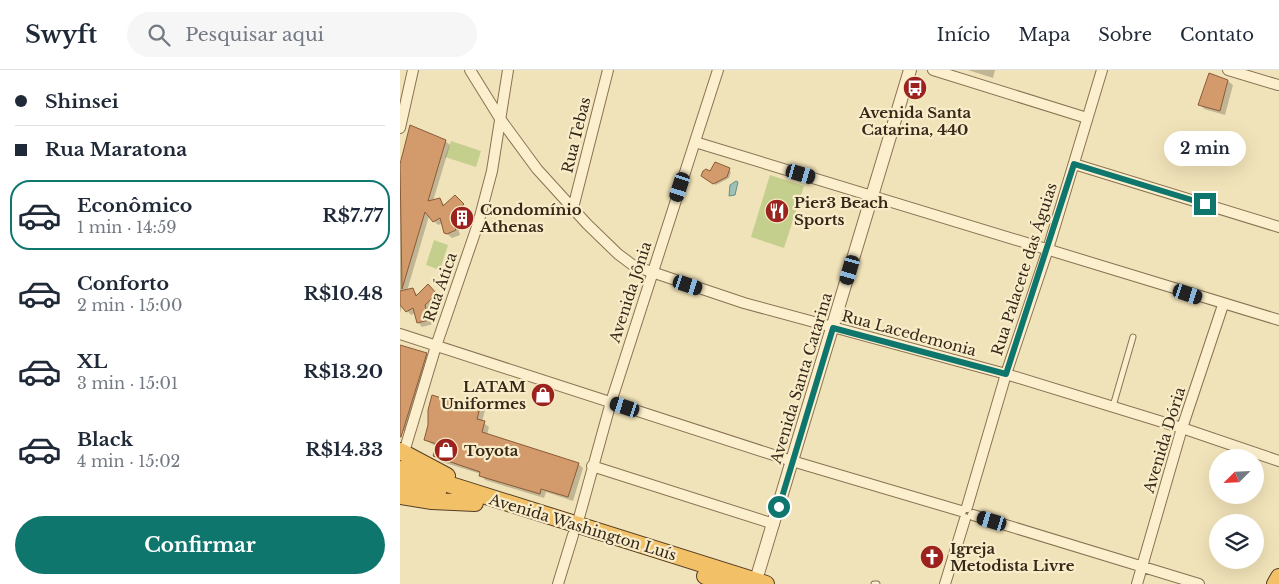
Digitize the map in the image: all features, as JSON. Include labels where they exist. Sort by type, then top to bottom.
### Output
[{"type":"highway","points":[[402,451],[462,482],[476,498]]},
{"type":"highway","name":"Avenida Washington Luís","points":[[400,470],[453,491],[575,530],[731,584]]},
{"type":"highway","name":"Avenida Washington Luís","points":[[400,483],[453,491]]},
{"type":"highway","points":[[400,496],[432,501],[476,498]]},
{"type":"highway","name":"Avenida Washington Luís","points":[[575,530],[761,582]]},
{"type":"highway","points":[[1277,584],[1279,577]]},
{"type":"street","points":[[400,128],[413,70]]},
{"type":"street","name":"Rua Lacedemonia","points":[[470,70],[501,120],[537,169],[618,254],[634,266],[833,328],[1006,374],[1279,460]]},
{"type":"street","name":"Rua Ática","points":[[402,451],[478,224],[492,171],[508,70]]},
{"type":"street","name":"Rua Tebas","points":[[573,208],[608,70]]},
{"type":"street","name":"Avenida Jônia","points":[[558,584],[611,402],[718,70]]},
{"type":"street","name":"Avenida Santa Catarina","points":[[761,582],[774,524],[792,461],[910,70]]},
{"type":"street","points":[[932,70],[1087,118]]},
{"type":"street","name":"Rua Palacete das Águias","points":[[945,584],[1006,374],[1048,249],[1102,70]]},
{"type":"street","points":[[1228,70],[1278,85]]},
{"type":"street","points":[[695,142],[1048,249],[1223,305],[1279,320]]},
{"type":"street","points":[[1074,164],[1279,227]]},
{"type":"street","name":"Avenida Dória","points":[[1137,584],[1182,428],[1223,305]]},
{"type":"street","points":[[400,334],[792,461],[1199,584]]},
{"type":"street","points":[[592,466],[774,524]]},
{"type":"lane","points":[[1113,407],[1133,336]]},
{"type":"green space","points":[[451,141],[481,151],[476,167],[445,157]]},
{"type":"green space","name":"Pier3 Beach Sports","points":[[770,175],[804,186],[784,248],[751,237]]},
{"type":"green space","points":[[434,240],[448,245],[440,270],[426,265]]},
{"type":"water","points":[[736,181],[738,182],[735,195],[729,196],[730,185]]},
{"type":"building","points":[[1209,73],[1228,80],[1220,111],[1198,105]]},
{"type":"building","points":[[410,125],[446,140],[428,201],[440,198],[443,206],[455,195],[464,204],[452,215],[456,230],[447,234],[444,233],[440,218],[433,222],[425,212],[402,289],[400,164]]},
{"type":"building","points":[[715,162],[730,168],[727,177],[713,184],[701,176],[706,169],[710,171]]},
{"type":"building","points":[[428,284],[437,294],[425,305],[429,320],[417,323],[413,308],[406,312],[400,305],[400,291],[413,288],[416,296]]},
{"type":"building","points":[[400,345],[427,353],[401,437],[400,437]]},
{"type":"building","points":[[432,395],[470,407],[472,401],[481,404],[477,419],[485,421],[482,432],[579,463],[568,497],[541,489],[540,494],[479,476],[480,472],[433,456],[437,444],[424,440]]},
{"type":"place","name":"Avenida Santa Catarina, 440","points":[[915,88]]},
{"type":"place","name":"Pier3 Beach Sports","points":[[777,211]]},
{"type":"place","name":"Condomínio Athenas","points":[[462,218]]},
{"type":"place","name":"LATAM Uniformes","points":[[543,395]]},
{"type":"place","name":"Toyota","points":[[446,450]]},
{"type":"place","name":"Igreja Metodista Livre","points":[[932,557]]},
{"type":"route","points":[[779,507],[833,328],[1006,374],[1074,164],[1205,204]]}]
